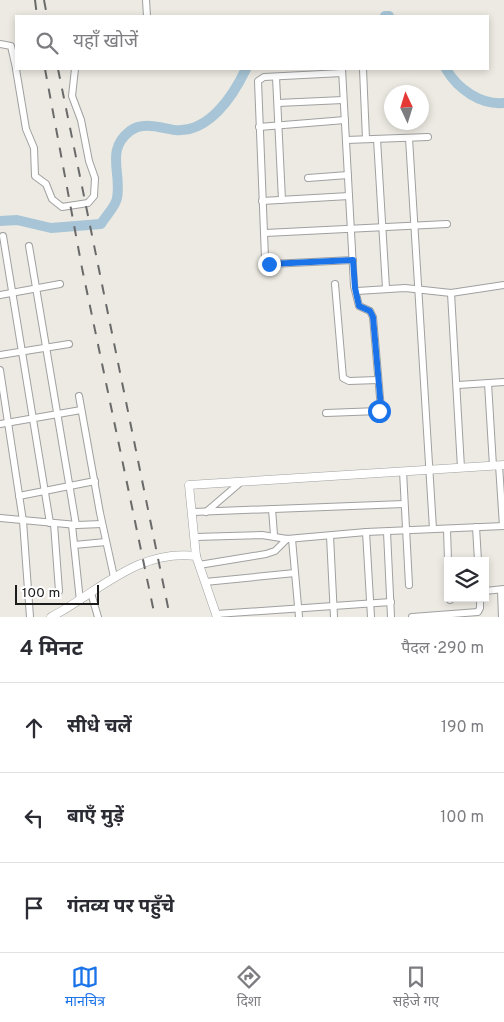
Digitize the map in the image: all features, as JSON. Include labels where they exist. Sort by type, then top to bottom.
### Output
[{"type":"street","points":[[146,0],[146,15]]},
{"type":"street","points":[[0,44],[11,46],[15,64]]},
{"type":"street","points":[[16,70],[26,129],[34,148],[36,176],[46,184],[55,202],[66,208],[88,203],[95,191],[95,178],[88,161],[81,120],[72,97],[75,70]]},
{"type":"street","points":[[363,70],[366,139]]},
{"type":"street","points":[[326,413],[381,411],[373,317],[370,311],[359,306],[355,288],[342,71],[262,78],[258,81],[259,126],[266,258],[269,264],[353,260]]},
{"type":"street","points":[[276,77],[282,200]]},
{"type":"street","points":[[278,103],[344,100]]},
{"type":"street","points":[[259,126],[345,120]]},
{"type":"street","points":[[346,140],[428,137]]},
{"type":"street","points":[[409,138],[433,530]]},
{"type":"street","points":[[377,139],[386,288]]},
{"type":"street","points":[[308,178],[348,175]]},
{"type":"street","points":[[262,201],[350,196]]},
{"type":"street","points":[[265,233],[448,224]]},
{"type":"street","points":[[3,236],[32,418],[52,524],[59,591]]},
{"type":"street","points":[[29,246],[38,288],[70,486],[80,601]]},
{"type":"street","points":[[0,295],[60,284]]},
{"type":"street","points":[[335,284],[343,378],[348,381],[378,380]]},
{"type":"street","points":[[357,291],[405,288],[418,291],[438,290],[451,293],[504,285]]},
{"type":"street","points":[[451,293],[458,385],[461,468]]},
{"type":"street","points":[[0,355],[69,344]]},
{"type":"street","points":[[0,370],[24,522],[30,617]]},
{"type":"street","points":[[458,385],[504,382]]},
{"type":"street","points":[[195,538],[274,535],[290,539],[366,532],[504,526],[499,465],[488,383]]},
{"type":"street","points":[[78,396],[114,577]]},
{"type":"street","points":[[0,424],[81,410]]},
{"type":"street","points":[[390,602],[216,616],[196,556],[189,486],[499,465]]},
{"type":"street","points":[[402,471],[409,585]]},
{"type":"street","points":[[20,496],[94,481]]},
{"type":"street","points":[[206,512],[240,482]]},
{"type":"street","points":[[193,512],[404,504]]},
{"type":"street","points":[[272,509],[274,535]]},
{"type":"street","points":[[0,518],[52,524],[102,524]]},
{"type":"street","points":[[476,528],[478,557]]},
{"type":"street","points":[[447,529],[448,557]]},
{"type":"street","points":[[366,532],[371,617]]},
{"type":"street","points":[[387,532],[391,617]]},
{"type":"street","points":[[330,536],[334,617]]},
{"type":"street","points":[[199,565],[266,554],[274,551],[290,539]]},
{"type":"street","points":[[290,539],[299,617]]},
{"type":"street","points":[[74,545],[106,542]]},
{"type":"street","points":[[51,617],[64,614],[91,593],[135,564],[168,556],[196,556]]},
{"type":"street","points":[[205,582],[295,573]]},
{"type":"street","points":[[489,591],[502,590],[502,617]]},
{"type":"street","points":[[91,593],[98,617]]},
{"type":"street","points":[[412,617],[479,612],[480,602]]},
{"type":"waterway","points":[[0,221],[17,220],[51,228],[101,224],[113,208],[117,198],[116,154],[122,138],[130,131],[141,126],[175,130],[199,126],[227,101],[245,70]]},
{"type":"waterway","points":[[447,70],[457,83],[470,94],[486,101],[504,103]]},
{"type":"railway","points":[[35,0],[37,15]]},
{"type":"railway","points":[[44,0],[47,15]]},
{"type":"railway","points":[[45,70],[82,268],[155,617]]},
{"type":"railway","points":[[58,70],[170,617]]},
{"type":"route","points":[[269,264],[353,260],[355,288],[359,306],[372,313],[374,321],[374,347],[379,368],[381,411],[379,411]]}]
